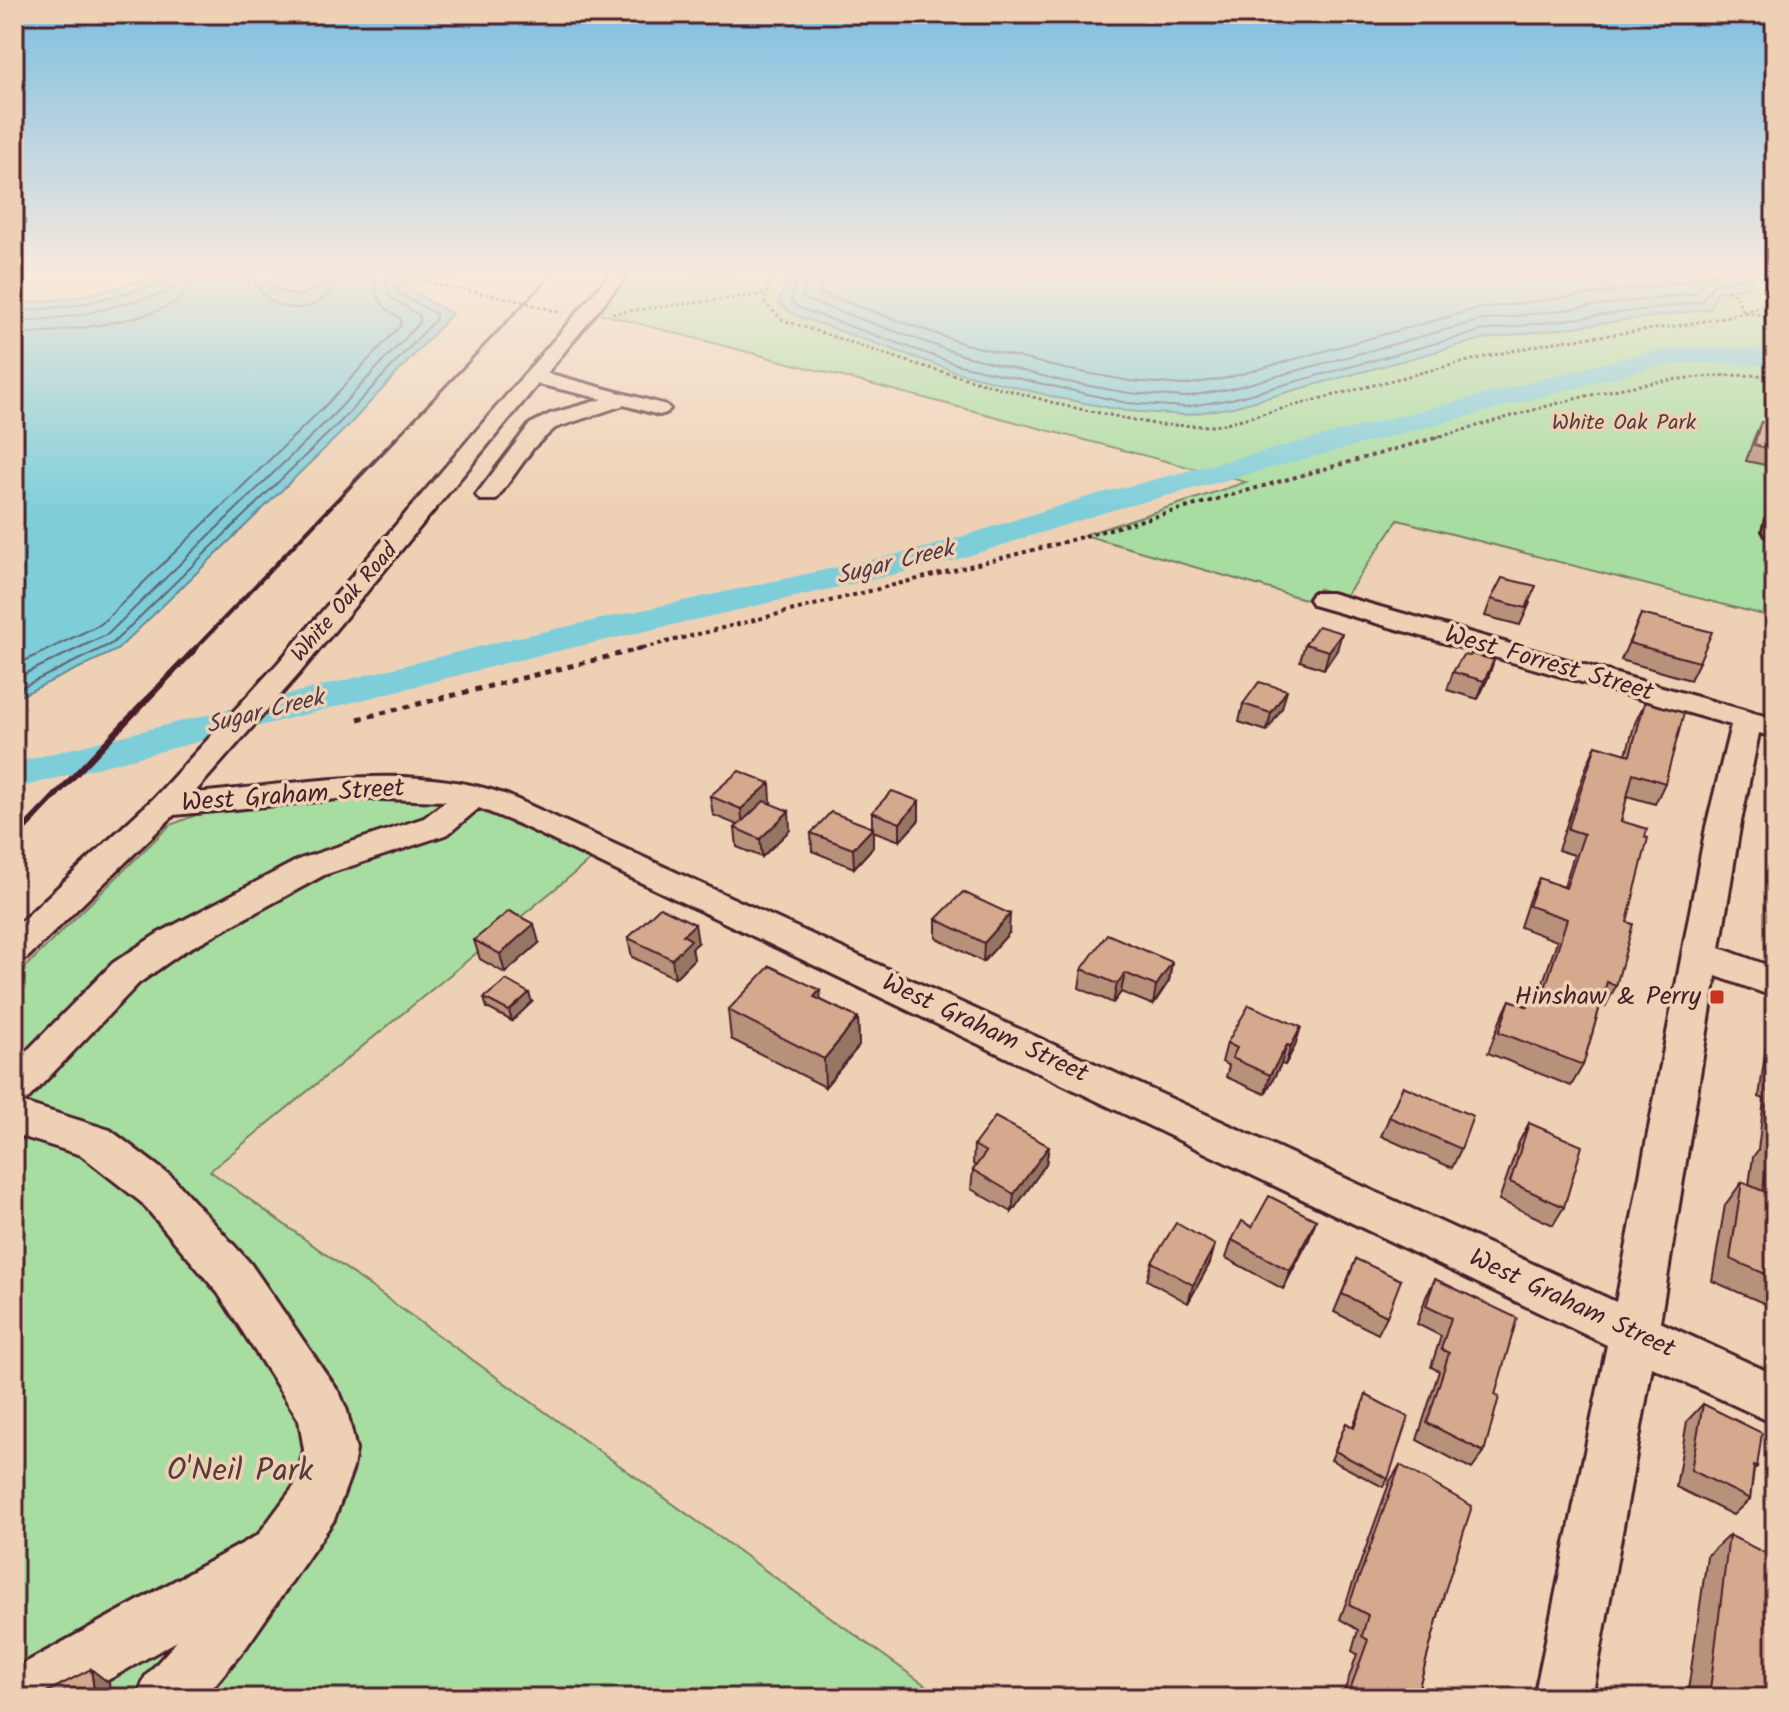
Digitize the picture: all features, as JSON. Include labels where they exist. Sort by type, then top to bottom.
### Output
[{"type":"street","name":"White Oak Road","points":[[14,949],[165,805],[288,669],[555,352]]},
{"type":"street","points":[[535,377],[659,409]]},
{"type":"street","points":[[488,495],[538,429],[555,420],[603,408],[622,398]]},
{"type":"street","points":[[1775,524],[1775,531]]},
{"type":"street","name":"West Forrest Street","points":[[1322,599],[1761,724]]},
{"type":"street","points":[[1563,1698],[1634,1333],[1723,827],[1761,724]]},
{"type":"street","name":"West Graham Street","points":[[165,805],[361,788],[402,787],[474,795],[547,823],[1775,1400]]},
{"type":"street","points":[[14,1090],[126,973],[170,943],[312,867],[436,826],[474,795]]},
{"type":"street","points":[[1702,956],[1775,983]]},
{"type":"street","points":[[14,1117],[95,1142],[157,1190],[234,1278],[322,1411],[330,1450],[315,1501],[227,1626],[166,1698]]},
{"type":"street","points":[[19,1698],[277,1554]]},
{"type":"path","points":[[879,352],[1110,417],[1159,425],[1200,426],[1214,426],[1291,410],[1515,352]]},
{"type":"path","points":[[358,719],[1053,545],[1625,385],[1726,373],[1775,376]]},
{"type":"green space","name":"White Oak Park","points":[[747,352],[1775,352],[1775,618],[1398,520],[1345,597],[1319,589],[1308,600],[1084,535],[1246,482]]},
{"type":"green space","name":"O'Neil Park","points":[[375,796],[442,799],[525,826],[594,857],[210,1171],[943,1698],[14,1698],[14,978],[170,825],[196,815]]},
{"type":"water","points":[[14,352],[417,352],[348,426],[117,650],[14,699]]},
{"type":"water","points":[[900,352],[1435,352],[1233,407],[1185,415],[1127,411],[1058,398],[957,372]]},
{"type":"building","points":[[1761,422],[1775,425],[1775,450],[1754,445]]},
{"type":"building","points":[[1502,578],[1536,586],[1526,608],[1491,599]]},
{"type":"building","points":[[1641,614],[1712,632],[1699,662],[1629,643]]},
{"type":"building","points":[[1318,626],[1342,633],[1329,651],[1305,644]]},
{"type":"building","points":[[1463,655],[1494,660],[1484,681],[1453,672]]},
{"type":"building","points":[[1259,682],[1287,690],[1271,713],[1243,704]]},
{"type":"building","points":[[1645,702],[1684,713],[1665,783],[1633,773],[1621,821],[1647,829],[1645,837],[1648,838],[1627,922],[1633,924],[1616,986],[1607,982],[1583,1065],[1499,1032],[1510,1000],[1528,1007],[1534,992],[1543,995],[1567,919],[1529,906],[1539,878],[1566,888],[1584,834],[1568,829],[1596,745],[1630,755]]},
{"type":"building","points":[[739,771],[770,783],[741,809],[710,796]]},
{"type":"building","points":[[892,791],[919,801],[900,823],[872,812]]},
{"type":"building","points":[[764,801],[789,811],[760,839],[735,828]]},
{"type":"building","points":[[831,812],[873,828],[853,849],[811,833]]},
{"type":"building","points":[[963,892],[1010,914],[984,943],[936,919]]},
{"type":"building","points":[[660,907],[695,924],[683,935],[691,940],[672,959],[628,938]]},
{"type":"building","points":[[509,911],[534,924],[500,954],[474,940]]},
{"type":"building","points":[[1107,934],[1172,962],[1156,986],[1125,973],[1117,984],[1082,969]]},
{"type":"building","points":[[770,966],[820,990],[814,997],[858,1018],[824,1059],[728,1010]]},
{"type":"building","points":[[506,980],[529,993],[509,1011],[484,998]]},
{"type":"building","points":[[1249,1005],[1301,1027],[1270,1075],[1232,1058],[1237,1048],[1227,1043]]},
{"type":"building","points":[[1403,1086],[1473,1116],[1461,1149],[1389,1117]]},
{"type":"building","points":[[995,1117],[1049,1146],[1014,1194],[973,1170],[986,1152],[974,1145]]},
{"type":"building","points":[[1529,1123],[1582,1146],[1564,1207],[1510,1182]]},
{"type":"building","points":[[1775,1128],[1775,1278],[1730,1259],[1742,1182],[1763,1191],[1770,1134],[1774,1136]]},
{"type":"building","points":[[1269,1196],[1316,1220],[1290,1271],[1232,1240],[1242,1221],[1252,1227]]},
{"type":"building","points":[[1176,1223],[1215,1245],[1193,1285],[1152,1262]]},
{"type":"building","points":[[1356,1259],[1401,1280],[1387,1316],[1342,1294]]},
{"type":"building","points":[[1435,1279],[1517,1318],[1495,1395],[1499,1397],[1484,1452],[1427,1423],[1449,1353],[1441,1349],[1451,1318],[1426,1306]]},
{"type":"building","points":[[1366,1395],[1408,1417],[1388,1479],[1335,1451],[1346,1423],[1354,1428]]},
{"type":"building","points":[[1703,1404],[1762,1433],[1750,1499],[1691,1470]]},
{"type":"building","points":[[1400,1465],[1472,1506],[1416,1698],[1347,1698],[1368,1640],[1362,1636],[1368,1615],[1349,1605]]},
{"type":"building","points":[[1729,1535],[1775,1558],[1775,1698],[1709,1698]]},
{"type":"building","points":[[91,1669],[95,1698],[35,1698]]},
{"type":"waterway","name":"Sugar Creek","points":[[14,776],[510,650],[937,555],[1098,504],[1649,360],[1686,355],[1775,357]]},
{"type":"railway","points":[[396,438],[478,352]]},
{"type":"railway","points":[[194,650],[398,436]]},
{"type":"railway","points":[[14,839],[196,648]]},
{"type":"place","name":"Hinshaw & Perry","points":[[1717,997]]}]
